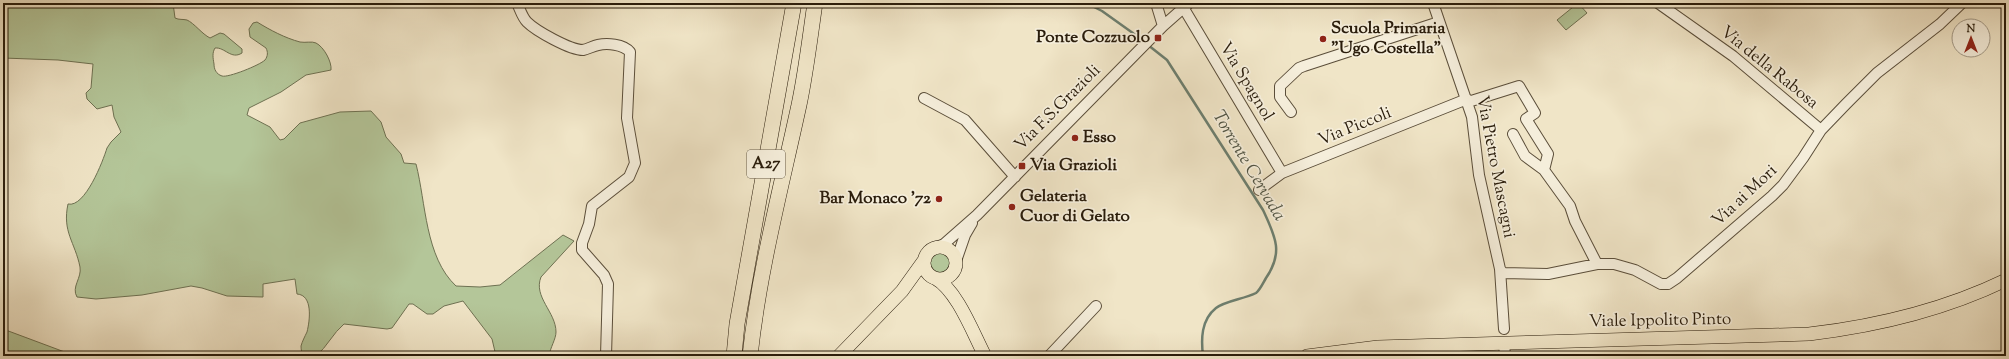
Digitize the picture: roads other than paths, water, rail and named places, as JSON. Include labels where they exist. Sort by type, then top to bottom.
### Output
[{"type":"highway","name":"A27","points":[[734,356],[737,324],[794,3]]},
{"type":"highway","name":"A27","points":[[750,356],[753,325],[799,103],[815,3]]},
{"type":"main road","points":[[961,310],[955,288],[955,265],[951,252],[943,248],[929,254],[925,267],[933,277],[946,286],[961,310],[985,356]]},
{"type":"main road","name":"Via F.S.Grazioli","points":[[839,356],[902,291],[929,254]]},
{"type":"main road","points":[[933,277],[944,278],[949,276],[955,265]]},
{"type":"main road","name":"Via F.S.Grazioli","points":[[902,291],[918,280],[933,277]]},
{"type":"main road","name":"Viale Ippolito Pinto","points":[[1307,356],[1378,347],[1505,350],[1782,336],[1845,330],[1929,310],[1960,300],[2006,280]]},
{"type":"street","points":[[517,3],[527,22],[558,41],[582,50],[598,45],[616,45],[624,47],[630,52],[627,118],[635,163],[629,176],[592,206],[590,224],[581,246],[583,253],[604,275],[608,284],[606,356]]},
{"type":"street","points":[[1156,3],[1163,26]]},
{"type":"street","name":"Via Pietro Mascagni","points":[[1433,3],[1467,101],[1474,130],[1479,175],[1500,270],[1504,329]]},
{"type":"street","name":"Via della Rabosa","points":[[1658,3],[1733,56],[1821,130]]},
{"type":"street","name":"Via ai Mori","points":[[1500,270],[1503,273],[1548,274],[1597,264],[1624,266],[1660,284],[1668,284],[1677,278],[1772,196],[1783,185],[1804,158],[1821,130],[1877,73],[1940,24],[1962,3]]},
{"type":"street","name":"Via F.S.Grazioli","points":[[929,254],[944,244],[977,215],[1147,42],[1186,5]]},
{"type":"street","name":"Via Spagnol","points":[[1186,5],[1282,173]]},
{"type":"street","points":[[1291,112],[1280,97],[1280,86],[1299,68],[1439,22]]},
{"type":"street","name":"Via Piccoli","points":[[1259,190],[1282,173],[1467,101],[1519,86],[1534,112],[1526,119],[1548,154],[1544,170]]},
{"type":"street","points":[[924,98],[965,120],[1015,177]]},
{"type":"street","points":[[1513,134],[1525,156],[1544,170],[1570,206],[1575,221],[1597,264]]},
{"type":"street","name":"Via F.S.Grazioli","points":[[955,265],[965,235],[977,215]]},
{"type":"street","points":[[1049,356],[1096,306]]},
{"type":"waterway","name":"Torrente Cervada","points":[[1086,3],[1102,11],[1144,41]]},
{"type":"waterway","name":"Torrente Cervada","points":[[1148,45],[1167,60],[1263,210],[1276,244],[1275,260],[1272,269],[1257,292],[1216,308],[1207,318],[1202,337],[1203,356]]},
{"type":"place","name":"Ponte Cozzuolo","points":[[1158,38]]},
{"type":"place","name":"Scuola Primaria \"Ugo Costella\"","points":[[1323,39]]},
{"type":"place","name":"Esso","points":[[1075,138]]},
{"type":"place","name":"Via Grazioli","points":[[1022,166]]},
{"type":"place","name":"Bar Monaco '72","points":[[939,199]]},
{"type":"place","name":"Gelateria Cuor di Gelato","points":[[1012,207]]}]
